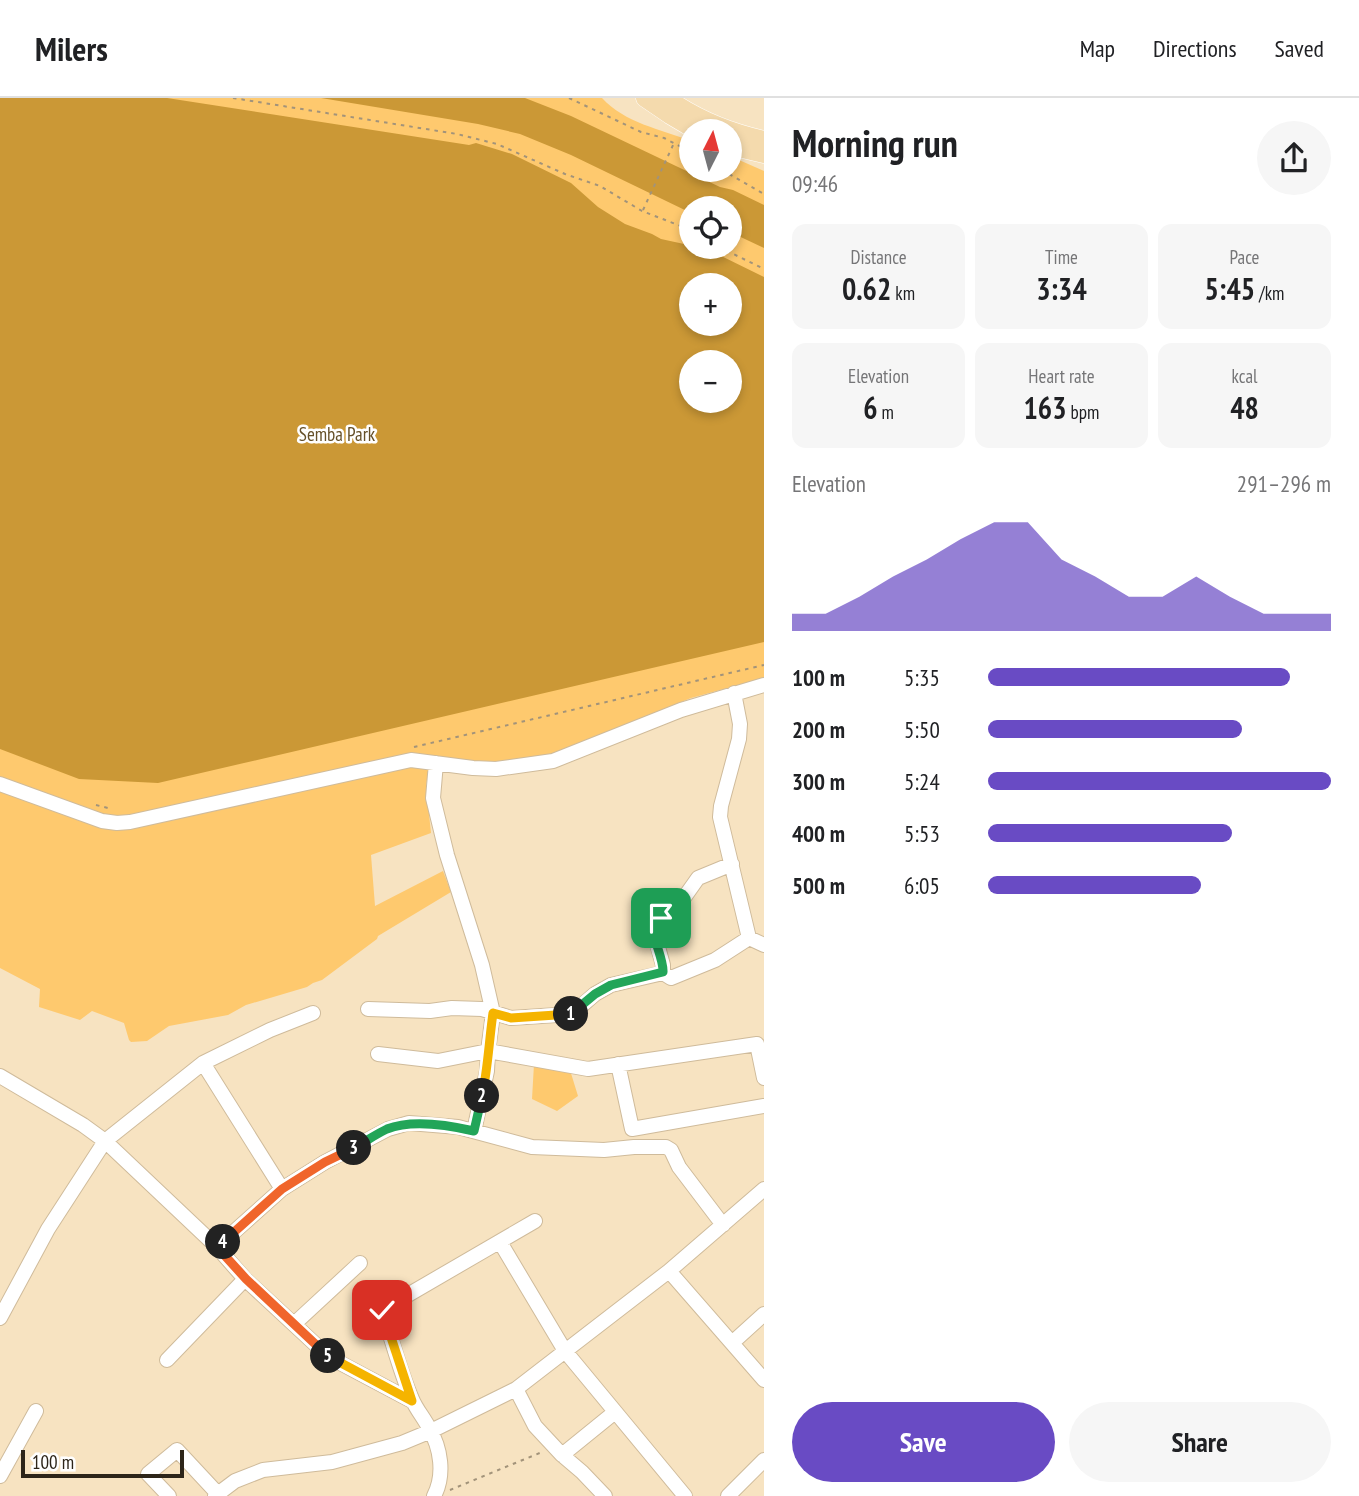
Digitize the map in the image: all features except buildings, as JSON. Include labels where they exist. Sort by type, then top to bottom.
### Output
[{"type":"main road","points":[[645,98],[679,120]]},
{"type":"main road","points":[[667,98],[707,122],[764,140]]},
{"type":"main road","points":[[742,149],[764,154]]},
{"type":"street","points":[[0,784],[102,821],[130,822],[411,760],[496,769],[553,761],[681,710],[764,685]]},
{"type":"street","points":[[734,693],[740,724],[739,739],[720,817],[749,938]]},
{"type":"street","points":[[436,763],[433,798],[447,855],[482,965],[493,1013],[487,1070],[474,1131]]},
{"type":"street","points":[[663,972],[653,929],[655,923],[681,902],[698,878],[732,864]]},
{"type":"street","points":[[749,938],[764,945]]},
{"type":"street","points":[[663,972],[671,978],[704,965],[749,938]]},
{"type":"street","points":[[368,1009],[482,1009],[511,1018],[572,1014],[595,994],[611,985],[663,972]]},
{"type":"street","points":[[0,1318],[4,1303],[105,1141],[203,1063],[270,1030],[313,1013]]},
{"type":"street","points":[[377,1054],[438,1061],[488,1051],[588,1069],[757,1044],[764,1078]]},
{"type":"street","points":[[203,1063],[282,1189]]},
{"type":"street","points":[[618,1064],[632,1129],[764,1106]]},
{"type":"street","points":[[0,1076],[105,1141],[329,1357],[412,1401]]},
{"type":"street","points":[[217,1247],[282,1189],[325,1162],[388,1129],[409,1123],[458,1127],[532,1147],[604,1150],[666,1147],[671,1150],[679,1167],[723,1225]]},
{"type":"street","points":[[169,1496],[148,1474],[177,1450],[216,1495],[235,1481],[263,1470],[332,1462],[402,1443],[516,1389],[669,1271],[764,1189]]},
{"type":"street","points":[[441,1494],[442,1471],[431,1431],[412,1401],[382,1310],[535,1221]]},
{"type":"street","points":[[500,1242],[565,1351],[685,1496]]},
{"type":"street","points":[[294,1324],[360,1263]]},
{"type":"street","points":[[669,1271],[764,1380]]},
{"type":"street","points":[[166,1360],[246,1279]]},
{"type":"street","points":[[732,1343],[764,1314]]},
{"type":"street","points":[[516,1389],[535,1426],[605,1496]]},
{"type":"street","points":[[0,1476],[36,1410]]},
{"type":"street","points":[[558,1451],[615,1412]]},
{"type":"street","points":[[728,1496],[764,1460]]},
{"type":"path","points":[[233,98],[457,134],[497,144],[565,174],[600,186],[642,211],[679,225]]},
{"type":"path","points":[[569,98],[641,132],[664,138],[679,146]]},
{"type":"path","points":[[642,211],[674,143]]},
{"type":"path","points":[[742,181],[764,194]]},
{"type":"path","points":[[742,258],[764,269]]},
{"type":"path","points":[[405,749],[764,665]]},
{"type":"path","points":[[86,801],[112,810]]},
{"type":"path","points":[[441,1494],[558,1451]]},
{"type":"green space","name":"Semba Park","points":[[0,98],[602,98],[621,114],[679,137],[679,182],[742,182],[742,161],[764,171],[764,678],[691,698],[549,755],[494,763],[431,758],[426,785],[431,833],[371,855],[375,906],[443,871],[451,892],[378,936],[322,980],[307,987],[246,1005],[228,1015],[169,1026],[147,1041],[131,1042],[124,1023],[92,1011],[80,1020],[39,1007],[40,989],[0,968]]},
{"type":"green space","points":[[534,1064],[570,1070],[578,1096],[557,1111],[532,1099]]},
{"type":"shaded area","name":"Semba Park","points":[[0,98],[167,98],[469,145],[476,143],[512,154],[571,183],[598,207],[625,224],[661,239],[679,243],[679,259],[727,259],[764,277],[764,642],[158,783],[79,779],[0,749]]},
{"type":"shaded area","points":[[321,98],[525,98],[571,116],[679,167],[679,182],[710,182],[764,205],[764,248],[742,238],[742,196],[679,196],[679,207],[571,155],[520,134],[478,124]]},
{"type":"route","points":[[382,1310],[412,1401],[329,1357],[246,1279],[217,1247],[282,1189],[325,1162],[388,1129],[409,1123],[474,1131],[487,1070],[493,1013],[511,1018],[572,1014],[595,994],[611,985],[663,972],[653,929],[661,918]]}]
